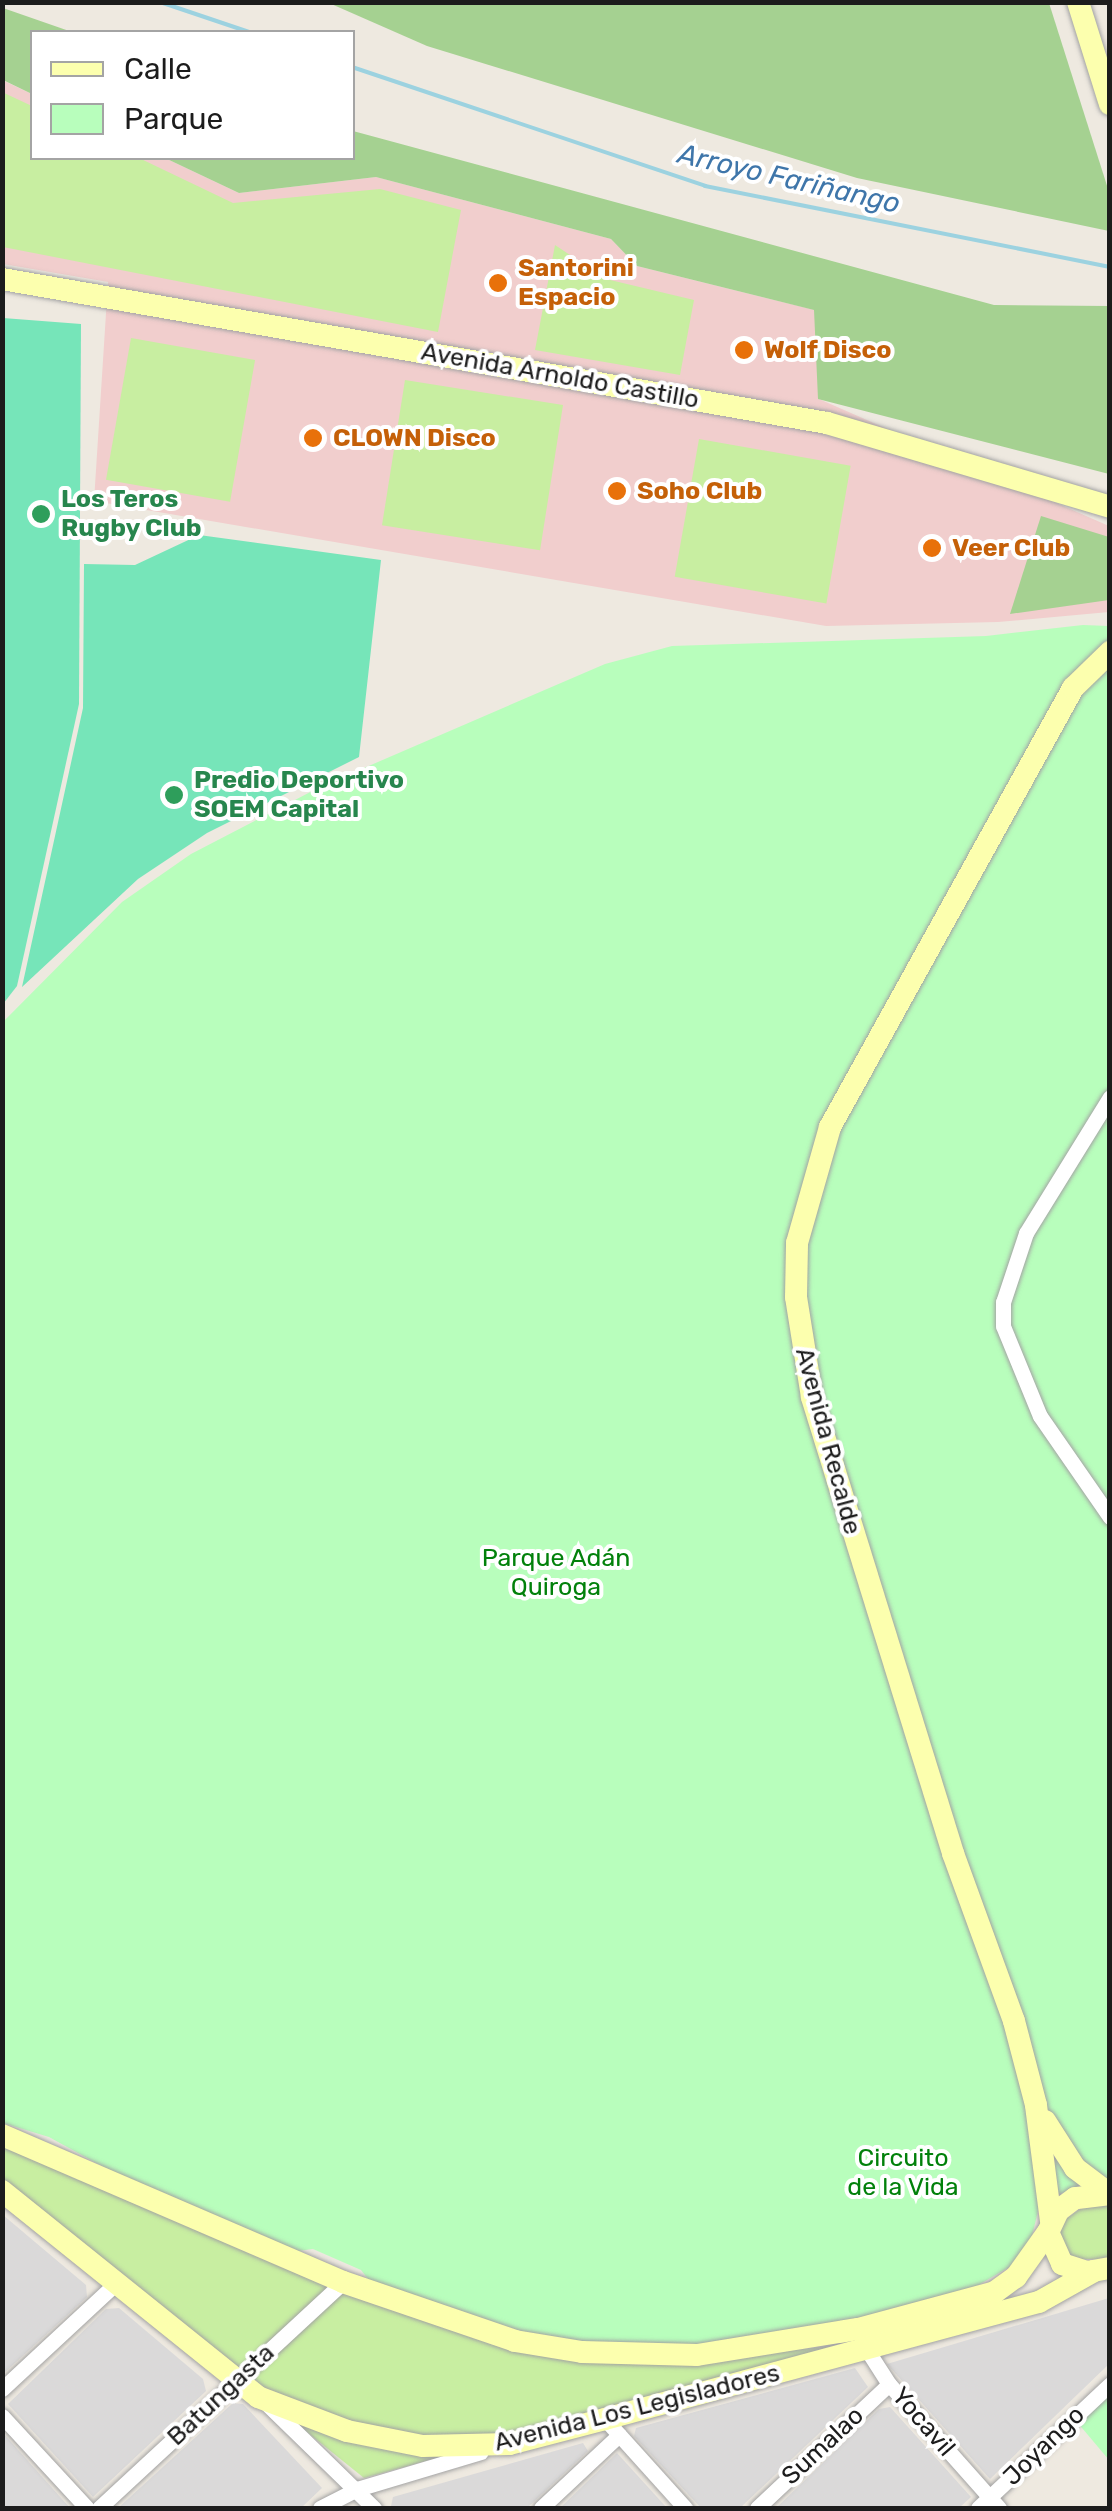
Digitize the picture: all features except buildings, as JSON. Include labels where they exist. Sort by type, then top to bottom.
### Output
[{"type":"main road","points":[[1078,3],[1110,104]]},
{"type":"main road","name":"Avenida Arnoldo Castillo","points":[[2,279],[827,422],[1110,507]]},
{"type":"main road","name":"Avenida Recalde","points":[[1049,2227],[1036,2104],[812,1397],[800,1343],[797,1243],[830,1127],[1073,688],[1110,652]]},
{"type":"main road","name":"Avenida Recalde","points":[[1036,2104],[1075,2168],[1109,2194]]},
{"type":"main road","name":"Avenida Los Legisladores","points":[[2,2135],[343,2282],[484,2332],[582,2352],[697,2355],[861,2340],[1039,2302],[1102,2270]]},
{"type":"main road","name":"Avenida Los Legisladores","points":[[2,2191],[258,2396],[388,2440],[459,2448],[612,2427],[996,2292],[1016,2277],[1049,2227]]},
{"type":"main road","points":[[1102,2270],[1062,2264],[1049,2227],[1074,2198],[1109,2194]]},
{"type":"street","points":[[1109,1517],[1040,1416],[1003,1326],[1003,1302],[1026,1233],[1110,1097]]},
{"type":"street","name":"Batungasta","points":[[100,2508],[343,2282]]},
{"type":"street","points":[[2,2390],[115,2284]]},
{"type":"street","name":"Yocavil","points":[[861,2340],[888,2384],[989,2505]]},
{"type":"street","name":"Sumalao","points":[[757,2508],[888,2384]]},
{"type":"street","name":"Joyango","points":[[989,2505],[1110,2384]]},
{"type":"street","points":[[258,2396],[374,2508]]},
{"type":"street","points":[[2,2416],[87,2508]]},
{"type":"street","points":[[541,2508],[612,2427],[684,2508]]},
{"type":"street","points":[[320,2508],[356,2489],[509,2444]]},
{"type":"shaded area","points":[[2,80],[30,93],[30,160],[169,160],[239,193],[376,177],[611,239],[637,266],[815,310],[819,399],[1109,526],[1109,612],[998,622],[826,626],[94,501],[108,282],[3,264]]},
{"type":"shaded area","points":[[3,2215],[86,2285],[87,2297],[3,2374]]},
{"type":"shaded area","points":[[1109,2298],[1109,2364],[990,2479],[887,2364]]},
{"type":"shaded area","points":[[119,2308],[203,2379],[206,2391],[93,2497],[8,2404],[106,2309]]},
{"type":"shaded area","points":[[855,2368],[868,2387],[740,2508],[701,2508],[634,2436],[636,2428]]},
{"type":"shaded area","points":[[233,2403],[243,2404],[322,2488],[301,2508],[118,2508]]},
{"type":"shaded area","points":[[890,2407],[971,2497],[959,2508],[776,2508],[879,2409]]},
{"type":"shaded area","points":[[3,2433],[70,2508],[3,2508]]},
{"type":"shaded area","points":[[583,2443],[588,2451],[527,2508],[391,2506],[393,2497]]},
{"type":"shaded area","points":[[617,2453],[667,2508],[560,2508]]},
{"type":"green space","points":[[329,3],[1049,3],[1109,192],[1109,231],[857,178],[427,46]]},
{"type":"green space","points":[[3,8],[66,30],[30,30],[30,93],[3,80]]},
{"type":"green space","points":[[2,92],[30,105],[30,160],[143,160],[233,203],[380,189],[461,210],[438,332],[3,247]]},
{"type":"green space","points":[[355,132],[994,305],[1109,306],[1109,474],[818,399],[814,310],[637,266],[611,239],[376,177],[239,193],[169,160],[355,160]]},
{"type":"green space","points":[[555,245],[606,279],[694,300],[680,375],[535,350]]},
{"type":"green space","name":"Los Teros Rugby Club","points":[[3,318],[81,324],[79,704],[17,986],[3,1004]]},
{"type":"green space","points":[[131,338],[255,360],[230,502],[106,480]]},
{"type":"green space","points":[[405,380],[563,405],[540,550],[382,525]]},
{"type":"green space","points":[[699,439],[851,466],[826,604],[675,577]]},
{"type":"green space","points":[[1041,516],[1109,537],[1109,600],[1010,614]]},
{"type":"green space","name":"Predio Deportivo SOEM Capital","points":[[199,535],[381,560],[359,757],[207,833],[138,879],[22,987],[83,708],[84,564],[135,565]]},
{"type":"green space","name":"Parque Adán Quiroga","points":[[1083,625],[1109,626],[1109,2180],[1041,2199],[1031,2240],[1011,2266],[975,2287],[857,2320],[704,2345],[568,2342],[488,2324],[372,2284],[361,2270],[313,2249],[297,2251],[109,2170],[49,2137],[3,2123],[2,1023],[122,902],[191,854],[320,787],[605,664],[672,646],[986,636]]},
{"type":"green space","points":[[2,2143],[357,2296],[514,2348],[639,2365],[845,2345],[508,2433],[425,2438],[353,2424],[266,2389],[3,2181]]},
{"type":"green space","points":[[1086,2205],[1109,2205],[1109,2259],[1071,2259],[1057,2239],[1063,2221]]},
{"type":"green space","points":[[1109,2391],[1109,2460],[1077,2422]]},
{"type":"green space","points":[[292,2420],[444,2456],[364,2478]]},
{"type":"waterway","name":"Arroyo Fariñango","points":[[160,2],[243,30]]},
{"type":"waterway","name":"Arroyo Fariñango","points":[[355,68],[705,186],[1110,267]]},
{"type":"place","name":"Santorini Espacio","points":[[498,283]]},
{"type":"place","name":"Wolf Disco","points":[[744,350]]},
{"type":"place","name":"CLOWN Disco","points":[[313,438]]},
{"type":"place","name":"Soho Club","points":[[617,491]]},
{"type":"place","name":"Los Teros Rugby Club","points":[[41,514]]},
{"type":"place","name":"Veer Club","points":[[932,548]]},
{"type":"place","name":"Predio Deportivo SOEM Capital","points":[[174,795]]},
{"type":"park label","name":"Circuito de la Vida","points":[[903,2174]]}]
